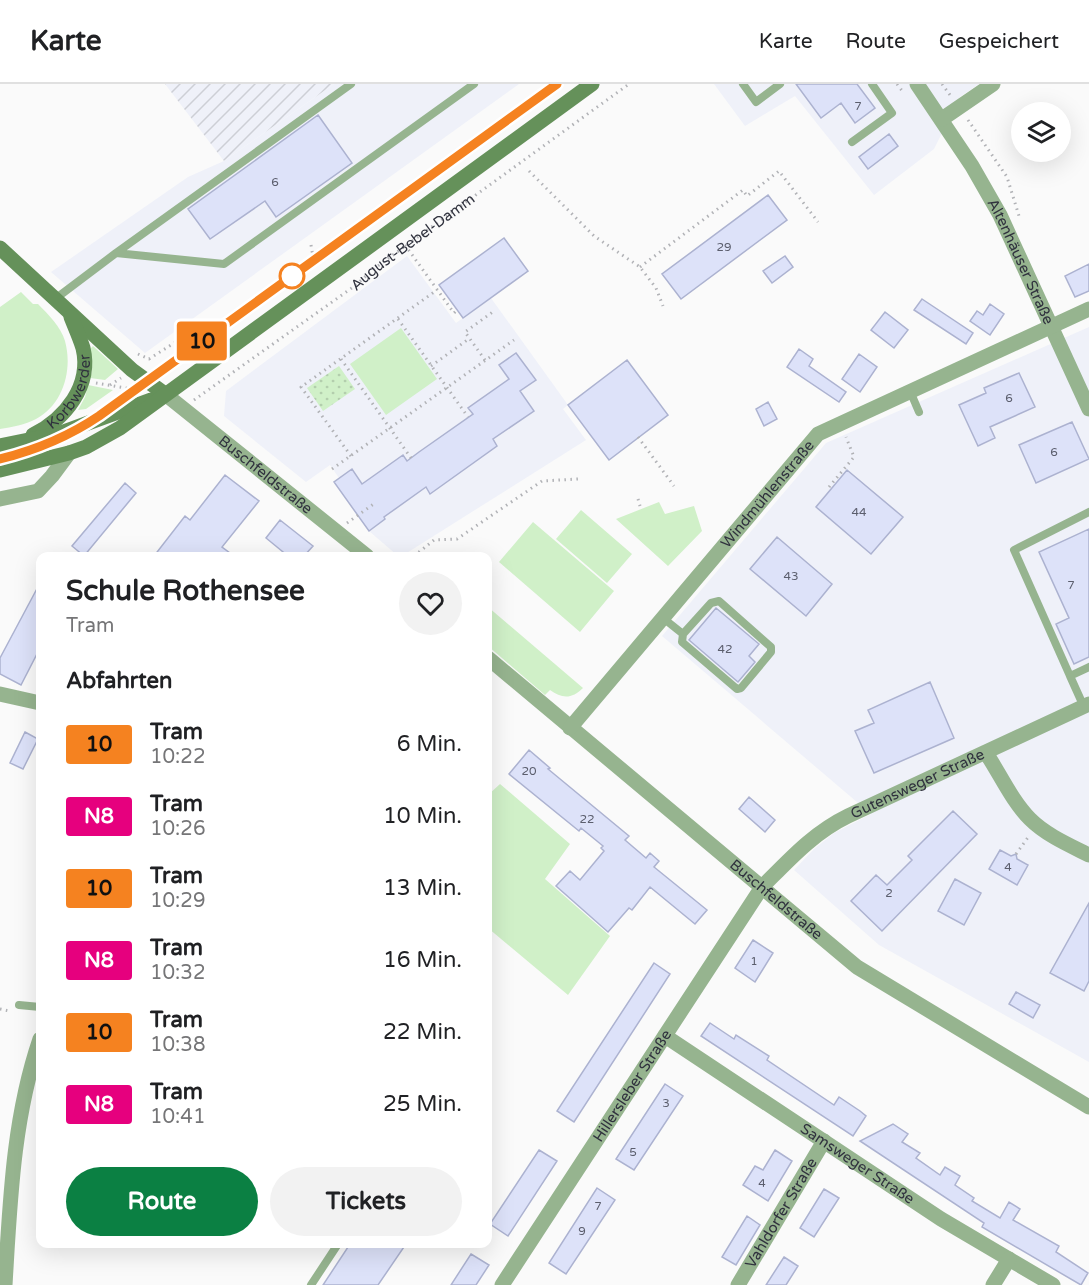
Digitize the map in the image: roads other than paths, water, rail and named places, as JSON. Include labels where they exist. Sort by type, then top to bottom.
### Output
[{"type":"main road","name":"August-Bebel-Damm","points":[[0,470],[69,453],[86,447],[120,428],[592,84]]},
{"type":"main road","name":"Korbwerder","points":[[0,248],[132,370],[165,394]]},
{"type":"main road","name":"Korbwerder","points":[[6,446],[42,430],[59,418],[79,390],[84,371],[84,356],[70,314]]},
{"type":"main road","name":"August-Bebel-Damm","points":[[6,446],[75,429],[165,394]]},
{"type":"street","name":"Altenhäuser Straße","points":[[917,84],[972,165],[996,207],[1089,409]]},
{"type":"street","points":[[942,119],[993,84]]},
{"type":"street","name":"Windmühlenstraße","points":[[570,728],[818,434],[1089,309]]},
{"type":"street","name":"Buschfeldstraße","points":[[165,394],[362,552]]},
{"type":"street","points":[[0,499],[38,491],[69,453]]},
{"type":"street","name":"Buschfeldstraße","points":[[492,661],[857,967],[1089,1107]]},
{"type":"street","points":[[0,694],[36,702]]},
{"type":"street","name":"Gutensweger Straße","points":[[762,887],[805,844],[832,824],[1086,705]]},
{"type":"street","points":[[986,753],[1019,805],[1037,825],[1089,855]]},
{"type":"street","name":"Hillersleber Straße","points":[[502,1285],[762,887]]},
{"type":"street","name":"Samsweger Straße","points":[[665,1036],[941,1219],[1053,1285]]},
{"type":"street","points":[[5,1285],[11,1182],[25,1094],[36,1054]]},
{"type":"street","name":"Vahldorfer Straße","points":[[738,1285],[824,1141]]},
{"type":"street","points":[[993,1285],[1009,1259]]},
{"type":"lane","points":[[55,299],[351,84]]},
{"type":"lane","points":[[116,253],[224,264],[474,84]]},
{"type":"lane","points":[[743,84],[756,102],[780,84]]},
{"type":"lane","points":[[852,142],[892,112],[872,84]]},
{"type":"lane","points":[[910,391],[919,412]]},
{"type":"lane","points":[[1086,705],[1070,676],[1014,550],[1089,512]]},
{"type":"lane","points":[[719,601],[771,647],[771,652],[741,688],[737,689],[682,642],[683,634],[711,603],[719,601]]},
{"type":"lane","points":[[663,618],[683,634]]},
{"type":"lane","points":[[1070,676],[1089,667]]},
{"type":"lane","points":[[19,1005],[36,1007]]},
{"type":"lane","points":[[311,1285],[335,1248]]},
{"type":"tram line","points":[[0,459],[51,442],[99,416],[557,84]]},
{"type":"tram line","name":"10","points":[[0,459],[57,441],[99,416],[557,84]]}]
